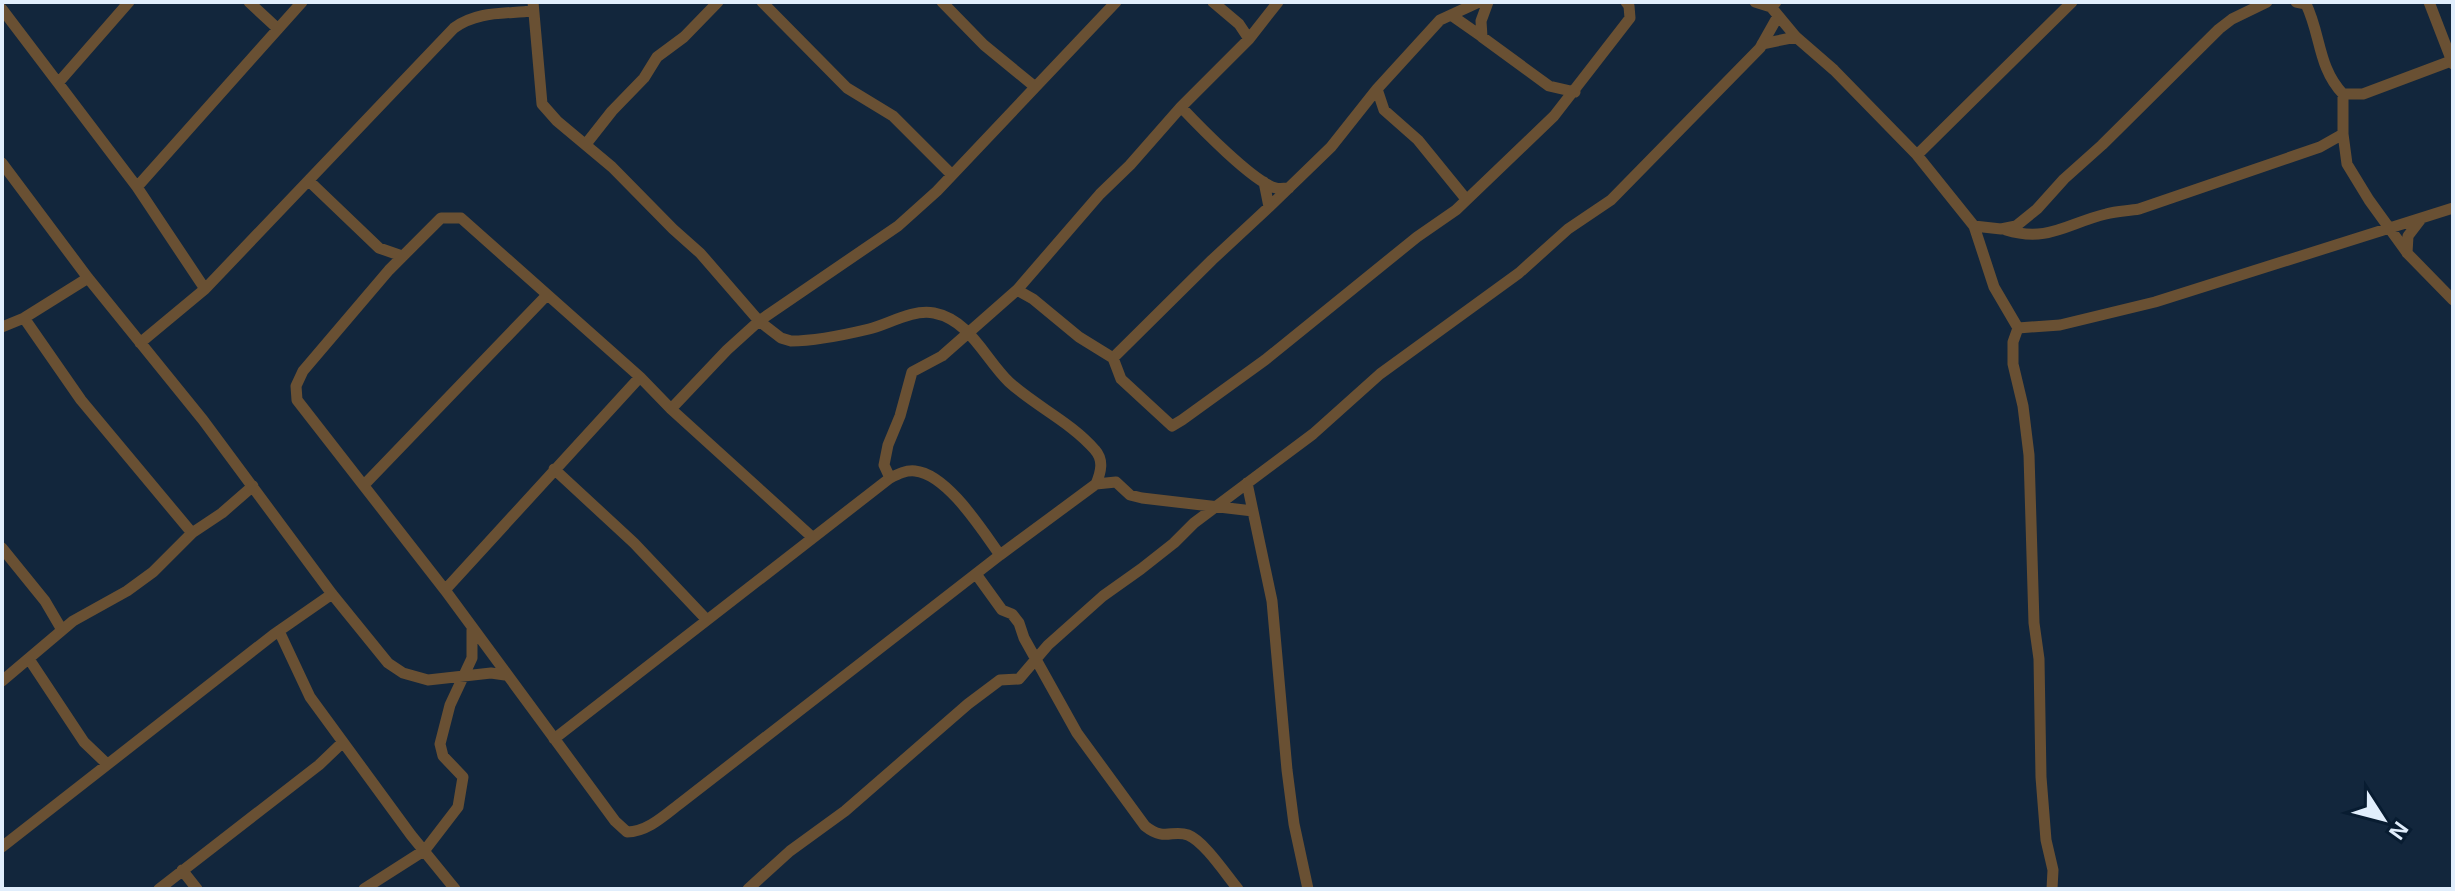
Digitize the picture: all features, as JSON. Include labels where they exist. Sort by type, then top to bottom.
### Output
[{"type":"street","points":[[59,82],[129,2]]},
{"type":"street","points":[[249,2],[277,28]]},
{"type":"street","points":[[137,187],[302,2]]},
{"type":"street","points":[[586,144],[644,78],[657,57],[684,37],[718,2]]},
{"type":"street","points":[[762,2],[847,88],[893,116],[952,175]]},
{"type":"street","points":[[942,2],[984,45],[1034,86]]},
{"type":"street","points":[[671,409],[759,321],[898,226],[952,175],[1116,2]]},
{"type":"street","points":[[1213,2],[1239,24],[1249,39]]},
{"type":"street","points":[[890,478],[884,465],[888,445],[912,372],[942,356],[1017,290],[1181,107],[1249,39],[1278,2]]},
{"type":"street","points":[[1113,358],[1331,147],[1377,89],[1440,20],[1479,2]]},
{"type":"street","points":[[1482,37],[1481,21],[1488,2]]},
{"type":"street","points":[[1017,290],[1033,299],[1079,337],[1113,358],[1121,379],[1172,426],[1265,360],[1395,254],[1456,210],[1575,92],[1603,50],[1630,18],[1626,2]]},
{"type":"street","points":[[1755,2],[1775,8],[1796,37],[1834,70],[1917,155],[1974,226],[1994,287],[2018,328],[2013,342],[2013,364],[2023,406],[2029,455],[2041,777],[2046,840],[2053,870],[2052,889]]},
{"type":"street","points":[[1917,155],[2072,2]]},
{"type":"street","points":[[2001,229],[2016,226],[2037,209],[2219,29],[2267,2]]},
{"type":"street","points":[[2296,2],[2306,4],[2313,18],[2324,67],[2343,94],[2347,164],[2408,254],[2453,300]]},
{"type":"street","points":[[2343,94],[2363,94],[2452,62],[2429,2]]},
{"type":"street","points":[[140,343],[205,289],[454,28],[468,18],[479,15],[532,7],[542,104],[700,253],[759,321],[781,338],[803,341],[872,328],[915,314],[933,313],[969,334],[1008,381],[1097,452],[1102,467],[1130,495],[1194,506],[1220,505],[1253,511]]},
{"type":"street","points":[[748,889],[790,851],[845,811],[968,704],[1000,680],[1019,679],[1035,658],[1103,596],[1313,434],[1380,374],[1519,273],[1568,229],[1611,200],[1762,44],[1775,8]]},
{"type":"street","points":[[2,9],[137,187],[205,289]]},
{"type":"street","points":[[1451,15],[1553,89],[1575,92]]},
{"type":"street","points":[[1762,44],[1796,37]]},
{"type":"street","points":[[1377,89],[1384,110],[1418,140],[1466,199]]},
{"type":"street","points":[[1553,89],[1559,111]]},
{"type":"street","points":[[1181,107],[1206,133],[1264,182],[1276,188],[1289,188]]},
{"type":"street","points":[[1974,226],[2021,235],[2066,230],[2109,213],[2139,209],[2179,197],[2320,147],[2343,134]]},
{"type":"street","points":[[2,163],[388,663],[403,673],[428,680],[466,675],[505,675]]},
{"type":"street","points":[[309,181],[379,248],[402,256]]},
{"type":"street","points":[[1264,182],[1269,207]]},
{"type":"street","points":[[2018,328],[2060,325],[2155,302],[2453,208]]},
{"type":"street","points":[[812,537],[640,377],[457,216],[441,218],[402,256],[303,371],[296,386],[297,400],[445,590],[615,821],[627,832],[638,832],[682,802],[1096,484],[1116,482]]},
{"type":"street","points":[[2408,254],[2408,236],[2425,217]]},
{"type":"street","points":[[2,327],[24,318],[88,278]]},
{"type":"street","points":[[364,485],[547,295]]},
{"type":"street","points":[[24,318],[81,400],[192,533]]},
{"type":"street","points":[[445,590],[640,377]]},
{"type":"street","points":[[1096,484],[1102,467]]},
{"type":"street","points":[[554,469],[634,543],[706,619]]},
{"type":"street","points":[[554,739],[890,478],[912,471],[926,474],[936,481],[975,521],[1000,555]]},
{"type":"street","points":[[1247,483],[1272,601],[1287,770],[1294,824],[1308,889]]},
{"type":"street","points":[[2,681],[62,630],[144,578],[192,533],[222,513],[253,486]]},
{"type":"street","points":[[2,548],[45,601],[62,630]]},
{"type":"street","points":[[976,574],[1002,610],[1012,614],[1019,623],[1077,733],[1145,826],[1154,833],[1166,836],[1187,834],[1198,841],[1238,889]]},
{"type":"street","points":[[2,847],[279,631],[332,594]]},
{"type":"street","points":[[364,889],[425,850],[432,838],[453,817],[461,799],[463,777],[443,756],[440,744],[450,705],[472,658],[472,629]]},
{"type":"street","points":[[279,631],[304,688],[411,835],[455,889]]},
{"type":"street","points":[[29,659],[84,742],[107,764]]},
{"type":"street","points":[[159,889],[228,838],[343,742]]},
{"type":"street","points":[[408,860],[411,835]]},
{"type":"street","points":[[182,870],[197,889]]}]
